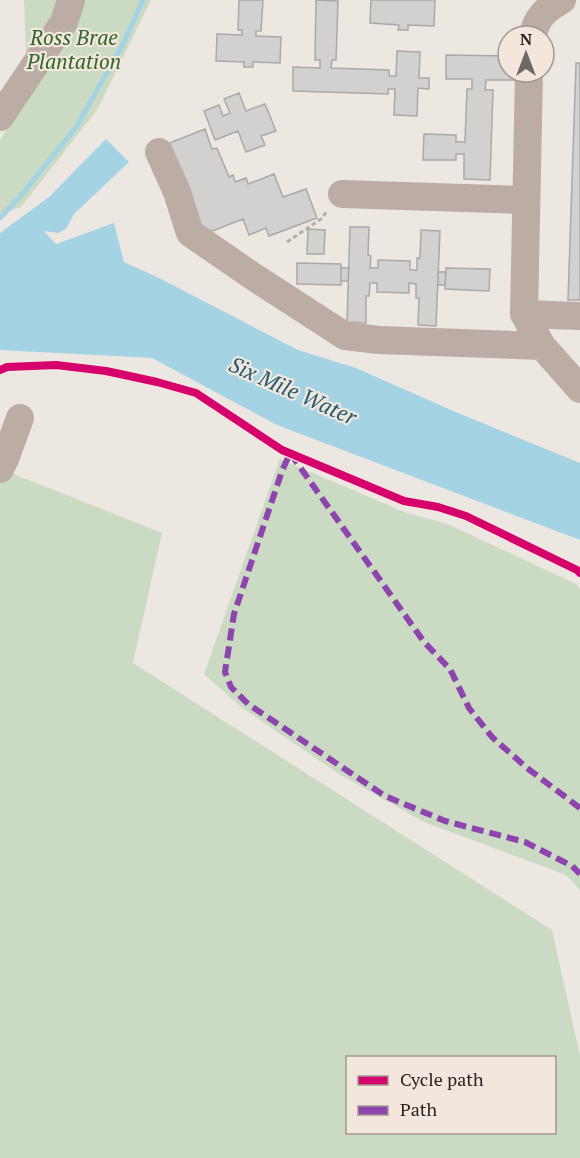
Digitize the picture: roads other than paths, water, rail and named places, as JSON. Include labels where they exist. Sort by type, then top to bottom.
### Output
[{"type":"lane","points":[[0,117],[64,22],[71,0]]},
{"type":"lane","points":[[537,24],[546,9],[562,0]]},
{"type":"lane","points":[[529,84],[524,314],[542,346],[580,389]]},
{"type":"lane","points":[[159,153],[177,192],[190,233],[345,336],[379,340],[542,346]]},
{"type":"lane","points":[[342,194],[526,200]]},
{"type":"lane","points":[[524,314],[580,316]]},
{"type":"lane","points":[[0,469],[5,459],[10,421]]},
{"type":"water","name":"Six Mile Water","points":[[106,139],[129,162],[74,214],[66,229],[58,233],[44,231],[56,244],[114,223],[124,262],[298,350],[356,368],[580,463],[580,540],[277,425],[152,358],[0,350],[0,233],[49,197]]},
{"type":"waterway","points":[[0,218],[77,126],[124,42],[143,0]]},
{"type":"park label","name":"Ross Brae Plantation","points":[[74,49]]}]
